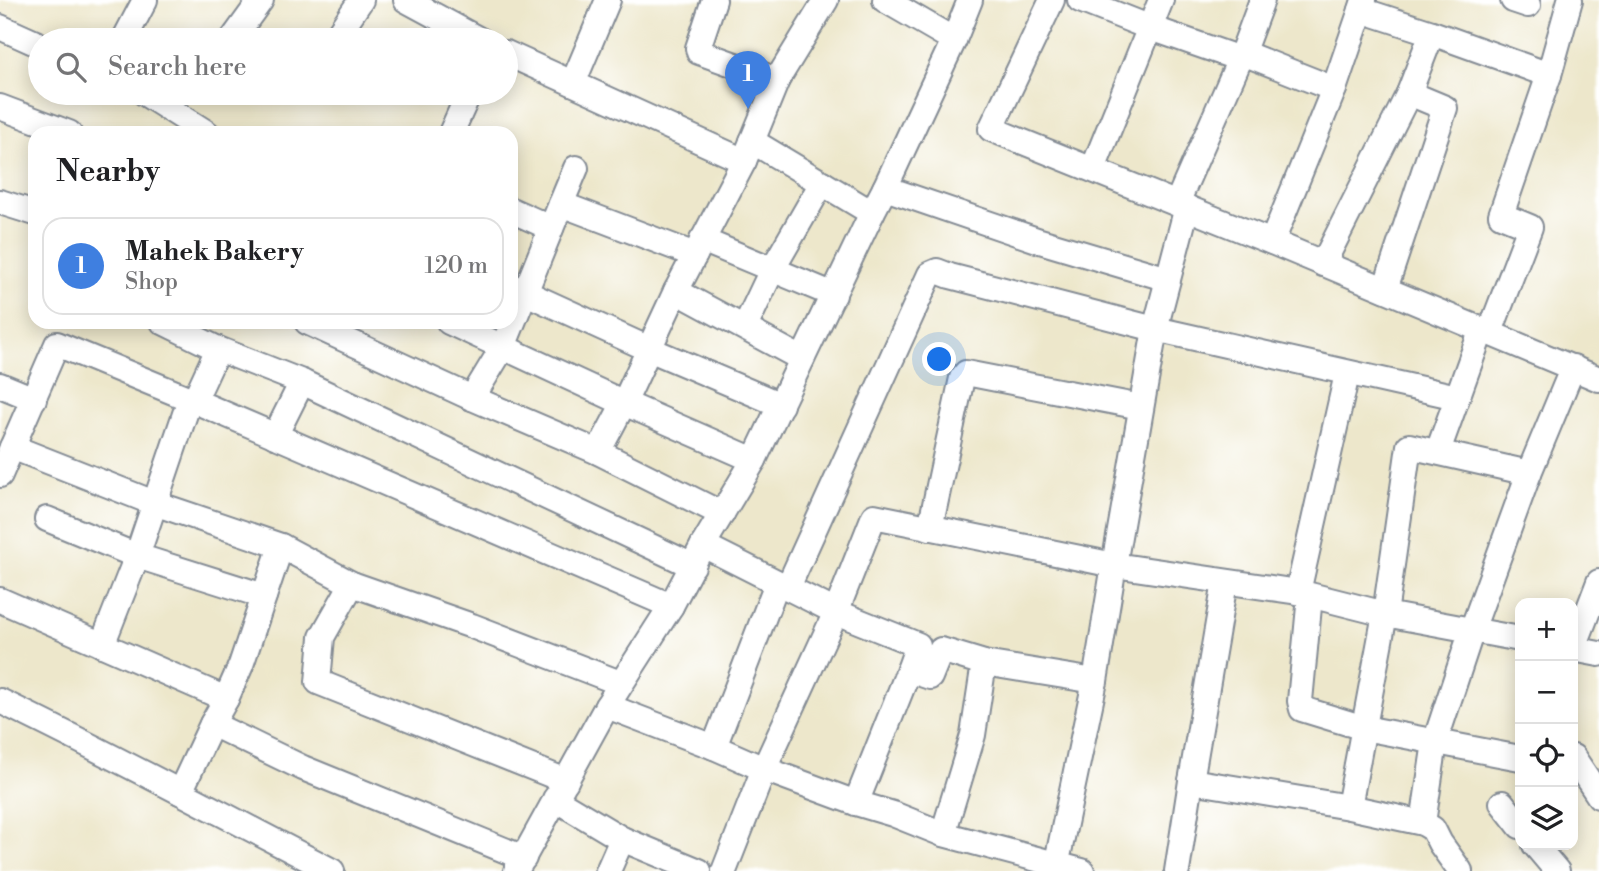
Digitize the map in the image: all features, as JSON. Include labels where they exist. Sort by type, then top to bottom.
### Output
[{"type":"street","points":[[130,28],[145,0]]},
{"type":"street","points":[[241,28],[261,0]]},
{"type":"street","points":[[342,28],[360,0]]},
{"type":"street","points":[[406,0],[458,28]]},
{"type":"street","points":[[573,83],[608,0]]},
{"type":"street","points":[[713,0],[699,52],[777,80]]},
{"type":"street","points":[[598,452],[624,403],[676,290],[748,151],[777,80],[826,0]]},
{"type":"street","points":[[884,0],[954,40]]},
{"type":"street","points":[[212,724],[303,768],[520,865],[620,683],[671,606],[754,460],[885,188],[970,0]]},
{"type":"street","points":[[1052,0],[991,129],[1272,242],[1599,379]]},
{"type":"street","points":[[1080,0],[1151,28],[1242,56],[1334,89]]},
{"type":"street","points":[[1093,169],[1161,0]]},
{"type":"street","points":[[1056,868],[1095,681],[1155,329],[1182,205],[1262,0]]},
{"type":"street","points":[[1438,452],[1457,397],[1530,227],[1501,215],[1549,75],[1570,0]]},
{"type":"street","points":[[1272,242],[1334,89],[1363,5],[1549,75]]},
{"type":"street","points":[[0,27],[28,40]]},
{"type":"street","points":[[1324,264],[1409,93],[1432,33]]},
{"type":"street","points":[[518,58],[822,183],[872,213]]},
{"type":"street","points":[[1385,289],[1445,108],[1409,93]]},
{"type":"street","points":[[163,105],[196,126]]},
{"type":"street","points":[[454,126],[464,105]]},
{"type":"street","points":[[0,107],[50,126]]},
{"type":"street","points":[[576,168],[551,228],[519,290],[781,405]]},
{"type":"street","points":[[745,327],[772,270],[822,183]]},
{"type":"street","points":[[885,188],[1040,241],[1168,279]]},
{"type":"street","points":[[0,202],[28,211]]},
{"type":"street","points":[[561,204],[772,270],[834,295]]},
{"type":"street","points":[[518,213],[551,228]]},
{"type":"street","points":[[713,747],[783,585],[932,271],[1155,329],[1457,397]]},
{"type":"street","points":[[676,290],[802,359]]},
{"type":"street","points":[[177,329],[218,349],[302,382],[698,555],[783,585],[835,612],[918,645],[856,803]]},
{"type":"street","points":[[322,329],[598,452],[722,514]]},
{"type":"street","points":[[464,329],[754,460]]},
{"type":"street","points":[[472,398],[503,347],[508,329]]},
{"type":"street","points":[[0,475],[57,344],[671,606]]},
{"type":"street","points":[[102,645],[137,556],[192,400],[218,349]]},
{"type":"street","points":[[1423,823],[1435,742],[1529,472],[1573,367]]},
{"type":"street","points":[[930,528],[962,377],[966,373],[1141,407]]},
{"type":"street","points":[[1348,374],[1304,594],[1300,701],[1292,709],[1364,728],[1515,757]]},
{"type":"street","points":[[275,436],[302,382]]},
{"type":"street","points":[[0,385],[34,399]]},
{"type":"street","points":[[1349,807],[1385,614],[1409,446],[1529,472]]},
{"type":"street","points":[[12,447],[154,503],[281,546],[352,584],[472,626],[620,683]]},
{"type":"street","points":[[724,871],[764,769],[835,612],[873,516],[1114,565],[1304,594],[1385,614],[1515,638]]},
{"type":"street","points":[[47,519],[137,556],[264,596]]},
{"type":"street","points":[[180,792],[241,665],[281,546]]},
{"type":"street","points":[[1177,871],[1225,582]]},
{"type":"street","points":[[1578,636],[1599,582]]},
{"type":"street","points":[[352,584],[322,637],[317,682],[561,790],[622,839],[699,871]]},
{"type":"street","points":[[0,600],[226,699]]},
{"type":"street","points":[[909,670],[930,677],[941,650],[985,663],[1095,681]]},
{"type":"street","points":[[1578,650],[1599,654]]},
{"type":"street","points":[[943,834],[973,736],[985,663]]},
{"type":"street","points":[[0,701],[117,758],[332,871]]},
{"type":"street","points":[[607,706],[764,769],[943,834],[1056,868],[1082,871]]},
{"type":"street","points":[[1578,764],[1599,796]]},
{"type":"street","points":[[1191,780],[1349,807],[1423,823],[1433,829],[1460,871]]},
{"type":"street","points":[[1502,803],[1515,820]]},
{"type":"street","points":[[608,871],[622,839]]},
{"type":"street","points":[[1539,850],[1556,871]]},
{"type":"place","name":"Mahek Bakery","points":[[748,109]]}]
